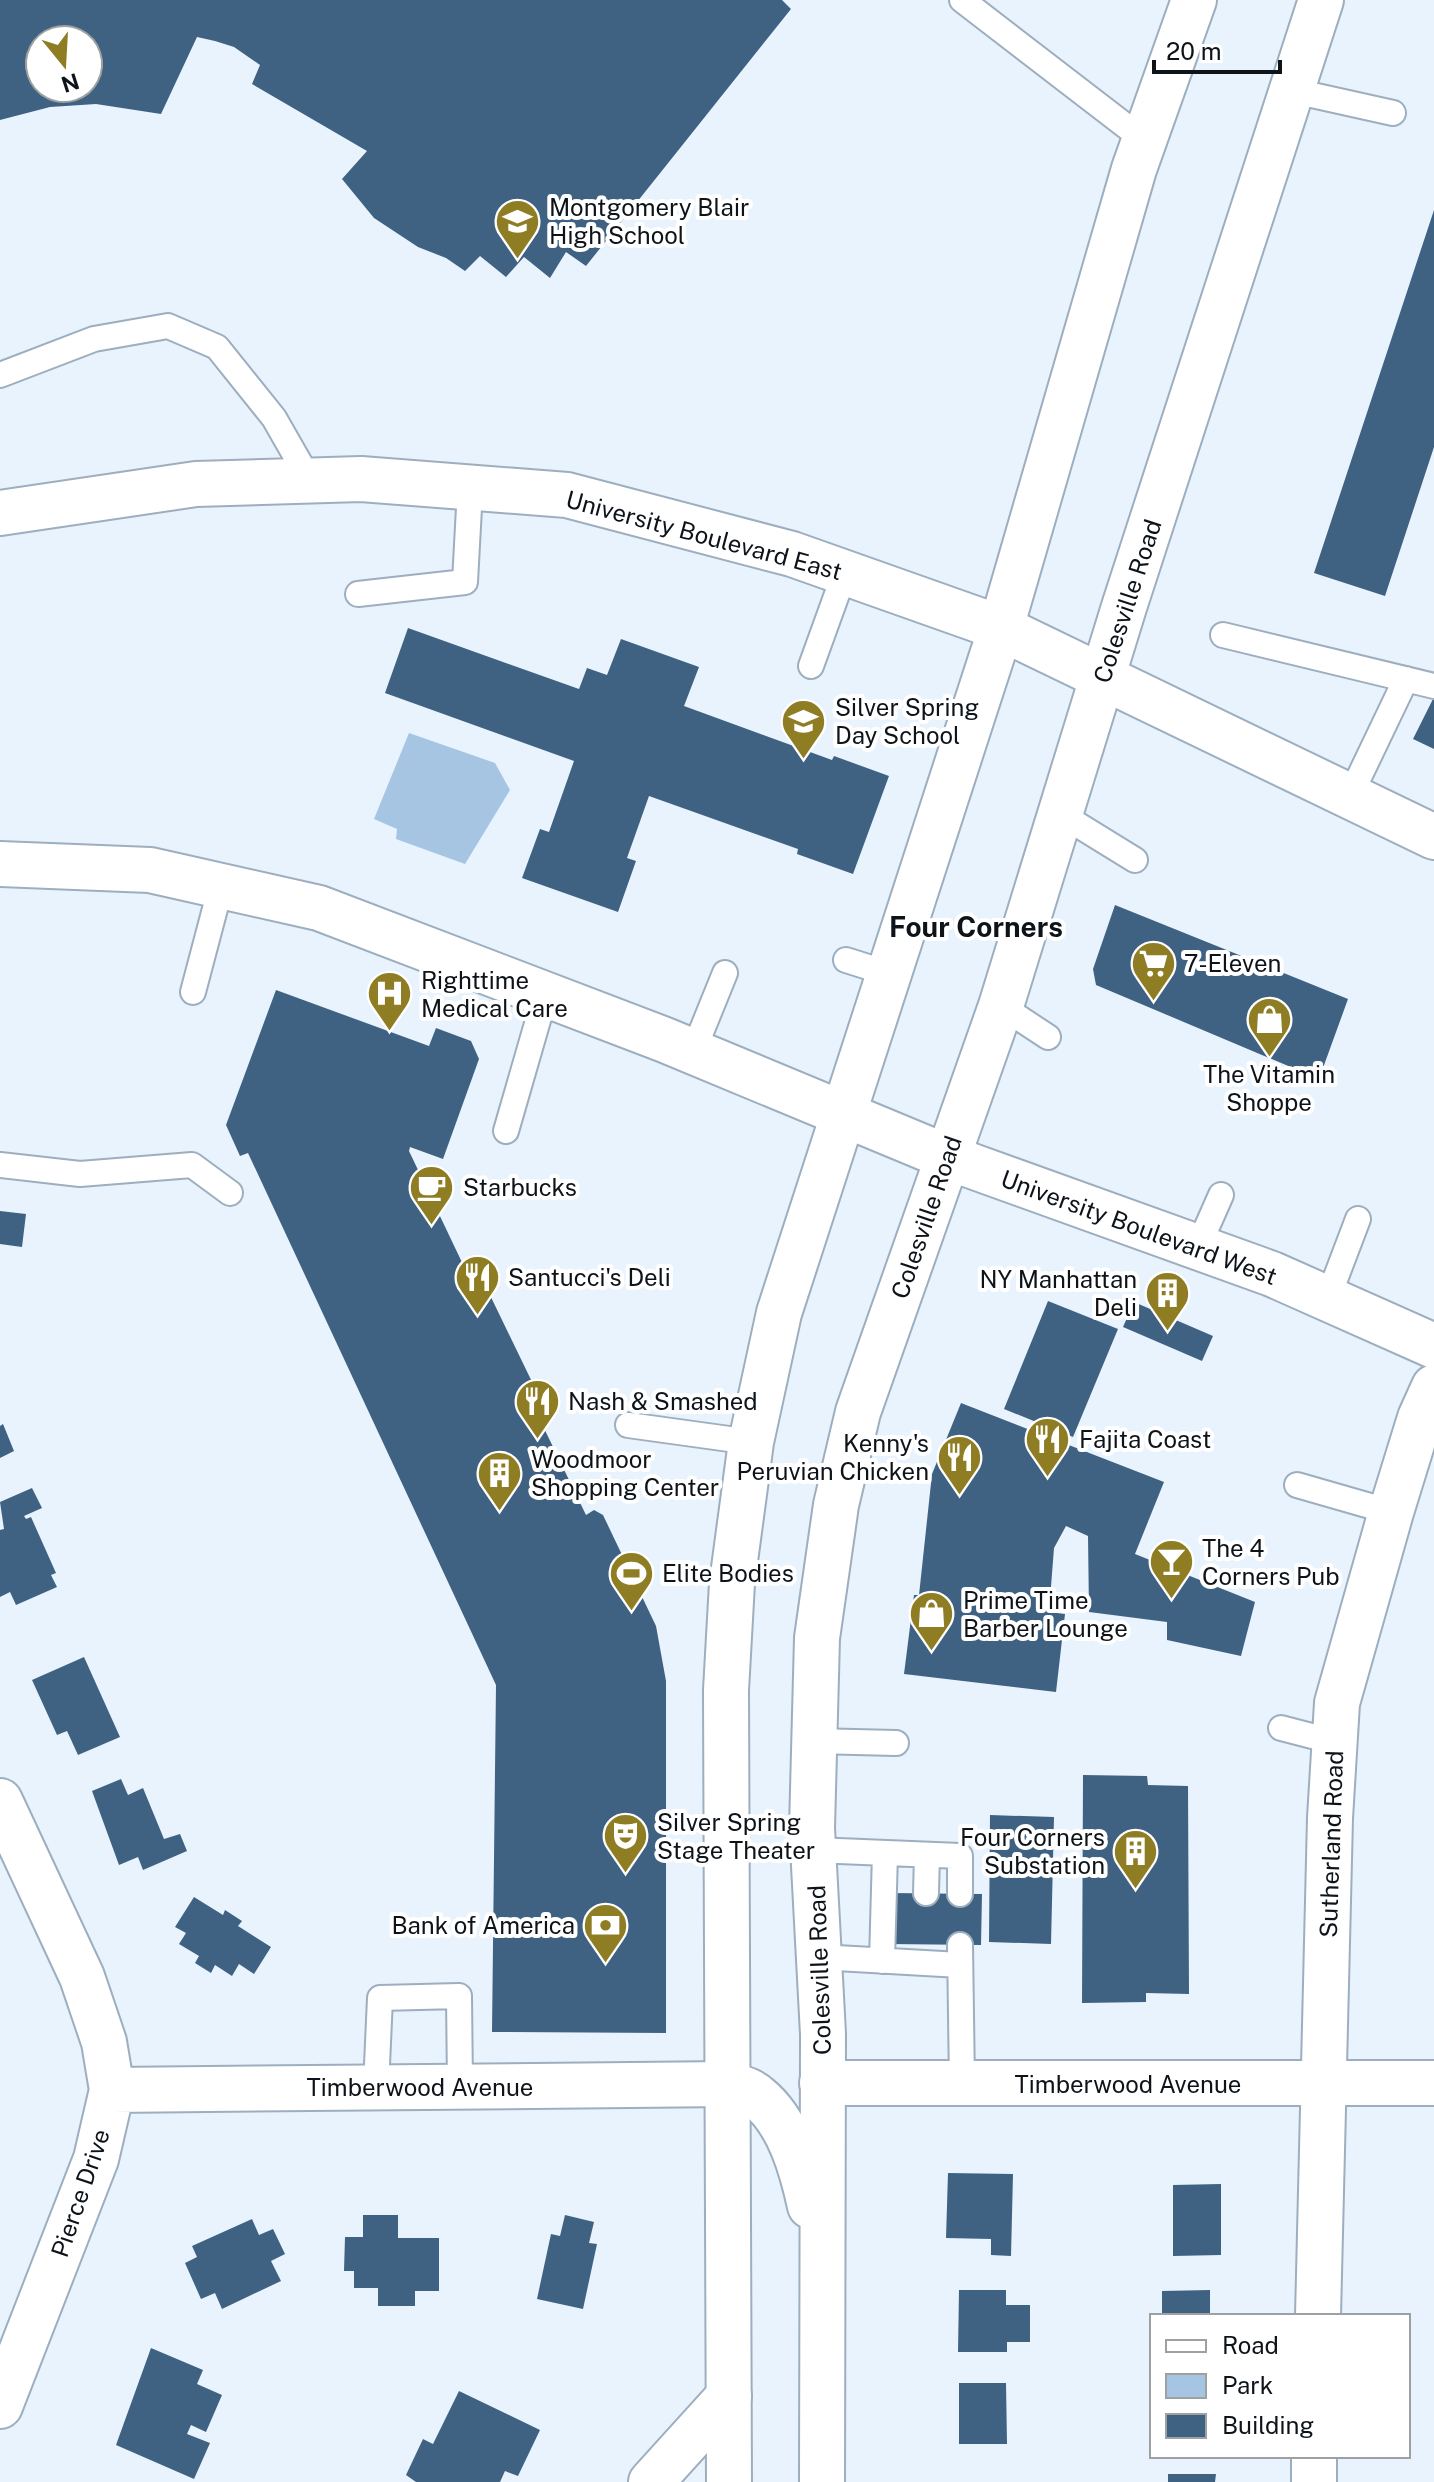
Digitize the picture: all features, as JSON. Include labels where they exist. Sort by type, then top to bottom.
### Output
[{"type":"main road","points":[[729,2482],[726,1690],[732,1583],[751,1442],[779,1313],[841,1113],[1001,628],[1144,140],[1194,0]]},
{"type":"main road","name":"Colesville Road","points":[[822,2482],[822,2083],[814,1850],[814,1741],[817,1638],[836,1505],[858,1412],[1001,1006],[1103,674],[1321,0]]},
{"type":"main road","name":"University Boulevard East","points":[[8,515],[196,484],[361,479],[567,495],[792,554],[1001,628],[1103,674]]},
{"type":"main road","points":[[1103,674],[1434,837]]},
{"type":"main road","points":[[0,864],[150,870],[319,908],[693,1052],[841,1113]]},
{"type":"main road","name":"University Boulevard West","points":[[841,1113],[947,1157],[1198,1247],[1328,1298],[1434,1346]]},
{"type":"main road","name":"Sutherland Road","points":[[1318,2314],[1337,1703],[1391,1512],[1420,1418],[1434,1387]]},
{"type":"main road","name":"Pierce Drive","points":[[0,1801],[82,1977],[104,2042],[112,2090],[96,2159],[0,2406]]},
{"type":"main road","name":"Timberwood Avenue","points":[[822,2083],[1434,2083]]},
{"type":"main road","points":[[729,2084],[756,2095],[777,2117],[803,2175],[822,2263]]},
{"type":"main road","name":"Timberwood Avenue","points":[[112,2090],[729,2084]]},
{"type":"main road","points":[[651,2482],[729,2396]]},
{"type":"main road","points":[[1314,2458],[1314,2482]]},
{"type":"lane","points":[[971,7],[1144,140]]},
{"type":"lane","points":[[1294,91],[1393,113]]},
{"type":"lane","points":[[0,375],[94,339],[168,326],[217,347],[269,411],[310,481]]},
{"type":"lane","points":[[253,365],[269,411]]},
{"type":"lane","points":[[358,594],[465,582],[470,489]]},
{"type":"lane","points":[[811,666],[845,572]]},
{"type":"lane","points":[[1223,635],[1434,686]]},
{"type":"lane","points":[[1350,796],[1406,679]]},
{"type":"lane","points":[[1062,815],[1135,860]]},
{"type":"lane","points":[[193,992],[221,886]]},
{"type":"lane","points":[[846,960],[887,973]]},
{"type":"lane","points":[[693,1052],[725,973]]},
{"type":"lane","points":[[506,1131],[545,996]]},
{"type":"lane","points":[[1001,1006],[1048,1037]]},
{"type":"lane","points":[[0,1165],[80,1174],[192,1165],[230,1193]]},
{"type":"lane","points":[[1198,1247],[1221,1195]]},
{"type":"lane","points":[[1328,1298],[1358,1219]]},
{"type":"lane","points":[[628,1425],[751,1442]]},
{"type":"lane","points":[[1297,1485],[1391,1512]]},
{"type":"lane","points":[[1281,1728],[1335,1742]]},
{"type":"lane","points":[[814,1741],[896,1743]]},
{"type":"lane","points":[[814,1850],[960,1856],[960,1894]]},
{"type":"lane","points":[[882,1961],[885,1853]]},
{"type":"lane","points":[[926,1893],[927,1855]]},
{"type":"lane","points":[[819,1957],[882,1961],[925,1954],[960,1955],[962,2084]]},
{"type":"lane","points":[[376,2087],[380,1998],[459,1996],[460,2086]]},
{"type":"green space","points":[[409,733],[495,763],[510,790],[465,864],[396,839],[397,829],[374,819]]},
{"type":"building","name":"Montgomery Blair High School","points":[[0,0],[782,0],[791,9],[586,266],[566,252],[550,278],[524,257],[506,277],[480,256],[465,271],[446,258],[418,247],[374,218],[342,179],[367,151],[252,84],[260,65],[234,47],[197,37],[161,114],[96,104],[50,107],[0,120]]},
{"type":"building","points":[[1434,210],[1434,447],[1385,596],[1314,573]]},
{"type":"building","name":"Silver Spring Day School","points":[[408,628],[579,689],[587,668],[607,675],[621,639],[699,667],[684,706],[832,760],[834,756],[889,776],[853,874],[797,854],[798,849],[649,796],[627,858],[636,861],[618,912],[522,878],[540,829],[549,832],[574,761],[385,693]]},
{"type":"building","points":[[1434,697],[1434,749],[1413,739]]},
{"type":"building","points":[[1115,905],[1348,999],[1319,1079],[1096,985],[1093,969]]},
{"type":"building","name":"Woodmoor Shopping Center","points":[[276,990],[429,1046],[436,1028],[471,1041],[479,1059],[443,1159],[410,1147],[409,1151],[478,1296],[488,1291],[534,1386],[525,1389],[586,1515],[594,1510],[603,1515],[656,1626],[666,1681],[666,2033],[492,2032],[496,1685],[248,1153],[240,1156],[226,1125]]},
{"type":"building","points":[[0,1211],[26,1214],[22,1247],[0,1244]]},
{"type":"building","points":[[1048,1301],[1118,1329],[1073,1437],[1004,1409]]},
{"type":"building","name":"NY Manhattan Deli","points":[[1134,1302],[1213,1336],[1202,1361],[1123,1327]]},
{"type":"building","points":[[961,1403],[1164,1482],[1135,1554],[1255,1602],[1241,1656],[1167,1640],[1167,1622],[1089,1612],[1088,1536],[1066,1526],[1054,1548],[1049,1612],[1065,1614],[1056,1692],[904,1674],[914,1595],[919,1595],[932,1474]]},
{"type":"building","points":[[3,1424],[14,1451],[0,1458],[0,1426]]},
{"type":"building","points":[[32,1488],[42,1508],[24,1516],[26,1519],[31,1517],[56,1573],[51,1575],[57,1587],[16,1605],[10,1592],[0,1597],[0,1530],[4,1529],[0,1502]]},
{"type":"building","points":[[84,1657],[120,1737],[78,1755],[67,1731],[57,1735],[32,1680]]},
{"type":"building","name":"Four Corners Substation","points":[[1083,1775],[1147,1776],[1148,1785],[1188,1786],[1189,1994],[1146,1993],[1146,2002],[1082,2003]]},
{"type":"building","points":[[121,1779],[128,1795],[143,1788],[164,1839],[180,1834],[187,1851],[143,1870],[138,1857],[119,1865],[92,1791]]},
{"type":"building","points":[[990,1815],[1054,1817],[1051,1944],[989,1942]]},
{"type":"building","points":[[888,1893],[982,1894],[981,1945],[888,1944]]},
{"type":"building","points":[[194,1897],[223,1915],[225,1910],[242,1921],[238,1926],[271,1947],[254,1974],[239,1964],[232,1976],[215,1965],[211,1973],[195,1963],[199,1956],[179,1944],[186,1933],[175,1927]]},
{"type":"building","points":[[948,2173],[1013,2174],[1011,2256],[991,2255],[991,2239],[946,2238]]},
{"type":"building","points":[[1221,2184],[1221,2255],[1173,2256],[1173,2185]]},
{"type":"building","points":[[363,2215],[398,2215],[398,2238],[439,2238],[439,2291],[415,2291],[415,2306],[378,2306],[378,2288],[354,2288],[354,2271],[344,2271],[345,2237],[363,2237]]},
{"type":"building","points":[[565,2215],[594,2222],[589,2243],[597,2244],[583,2309],[537,2299],[551,2234],[560,2236]]},
{"type":"building","points":[[252,2219],[259,2235],[273,2229],[285,2254],[271,2261],[281,2281],[222,2309],[215,2293],[201,2299],[185,2263],[197,2257],[192,2246]]},
{"type":"building","points":[[959,2290],[1006,2290],[1006,2305],[1030,2305],[1030,2342],[1007,2342],[1007,2352],[958,2352]]},
{"type":"building","points":[[1210,2290],[1210,2314],[1162,2314],[1162,2291]]},
{"type":"building","points":[[151,2348],[203,2370],[197,2384],[222,2395],[206,2432],[191,2425],[187,2434],[210,2443],[194,2479],[116,2445]]},
{"type":"building","points":[[959,2383],[1006,2383],[1007,2444],[959,2444]]},
{"type":"building","points":[[459,2391],[540,2430],[518,2476],[505,2471],[500,2482],[416,2482],[406,2475],[423,2439],[433,2444]]},
{"type":"building","points":[[1168,2474],[1216,2474],[1215,2482],[1168,2482]]},
{"type":"place","name":"Montgomery Blair High School","points":[[518,260]]},
{"type":"place","name":"Silver Spring Day School","points":[[804,760]]},
{"type":"place","name":"7-Eleven","points":[[1153,1002]]},
{"type":"place","name":"Righttime Medical Care","points":[[390,1033]]},
{"type":"place","name":"The Vitamin Shoppe","points":[[1269,1059]]},
{"type":"place","name":"Starbucks","points":[[432,1226]]},
{"type":"place","name":"Santucci's Deli","points":[[477,1316]]},
{"type":"place","name":"NY Manhattan Deli","points":[[1168,1332]]},
{"type":"place","name":"Nash & Smashed","points":[[537,1440]]},
{"type":"place","name":"Fajita Coast","points":[[1048,1478]]},
{"type":"place","name":"Kenny's Peruvian Chicken","points":[[960,1496]]},
{"type":"place","name":"Woodmoor Shopping Center","points":[[500,1512]]},
{"type":"place","name":"The 4 Corners Pub","points":[[1171,1601]]},
{"type":"place","name":"Elite Bodies","points":[[631,1612]]},
{"type":"place","name":"Prime Time Barber Lounge","points":[[932,1653]]},
{"type":"place","name":"Silver Spring Stage Theater","points":[[626,1875]]},
{"type":"place","name":"Four Corners Substation","points":[[1136,1890]]},
{"type":"place","name":"Bank of America","points":[[606,1964]]},
{"type":"district","name":"Four Corners","points":[[976,926]]}]
